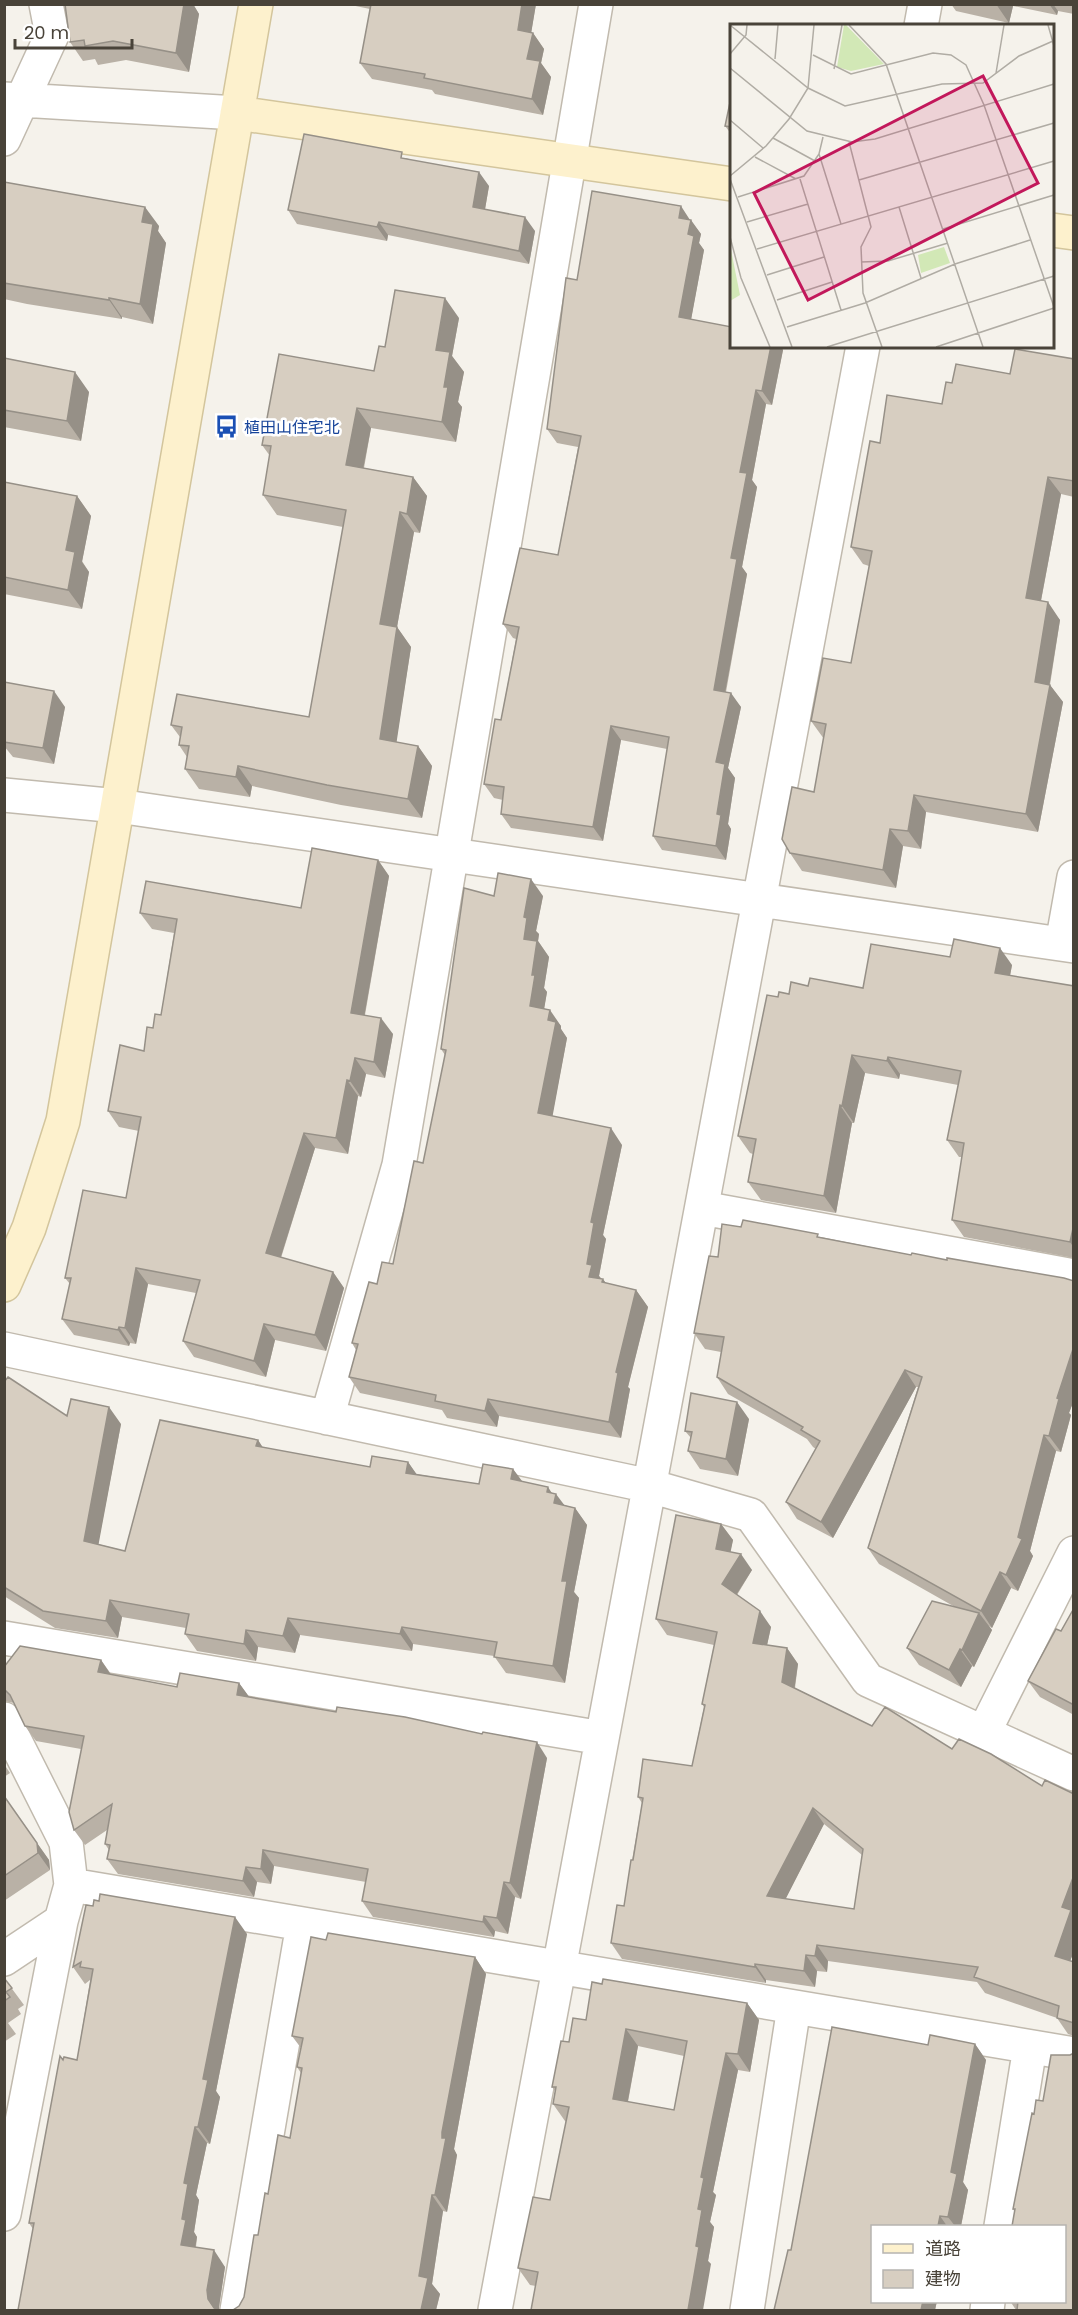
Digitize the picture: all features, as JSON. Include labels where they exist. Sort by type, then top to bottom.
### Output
[{"type":"street","points":[[4,139],[14,99],[52,35],[46,4]]},
{"type":"street","points":[[4,1285],[29,1228],[63,1121],[256,4]]},
{"type":"street","points":[[327,1418],[399,1165],[596,4]]},
{"type":"street","points":[[921,24],[925,4]]},
{"type":"street","points":[[14,99],[237,113],[730,184]]},
{"type":"street","points":[[1054,230],[1074,233]]},
{"type":"street","points":[[495,2310],[863,348]]},
{"type":"street","points":[[4,795],[118,806],[1068,945],[1074,877]]},
{"type":"street","points":[[702,1208],[1074,1276]]},
{"type":"street","points":[[4,1349],[650,1486],[751,1515],[868,1680],[1074,1774]]},
{"type":"street","points":[[983,1734],[1074,1553]]},
{"type":"street","points":[[4,1638],[602,1738]]},
{"type":"street","points":[[4,1719],[66,1842],[70,1885],[4,2214]]},
{"type":"street","points":[[70,1885],[1074,2054]]},
{"type":"street","points":[[4,1959],[61,1921]]},
{"type":"street","points":[[237,2310],[303,1924]]},
{"type":"street","points":[[747,2310],[794,2007]]},
{"type":"street","points":[[1000,2225],[1030,2047]]},
{"type":"building","points":[[65,4],[184,4],[176,53],[113,41],[85,46],[84,40],[70,42]]},
{"type":"building","points":[[371,4],[522,4],[518,30],[533,33],[527,59],[540,61],[532,99],[424,78],[425,74],[360,63]]},
{"type":"building","points":[[730,102],[730,127],[725,126]]},
{"type":"building","points":[[304,134],[402,152],[401,158],[479,172],[473,207],[525,217],[519,251],[379,222],[377,227],[288,210]]},
{"type":"building","points":[[4,182],[145,207],[142,222],[153,224],[140,304],[4,283]]},
{"type":"building","points":[[592,191],[681,206],[679,218],[691,220],[688,234],[694,236],[679,317],[730,327],[730,348],[771,348],[762,391],[756,390],[740,472],[747,473],[731,558],[737,559],[714,690],[731,693],[716,762],[725,764],[717,814],[721,815],[716,846],[653,836],[669,737],[611,726],[593,827],[501,814],[504,787],[484,784],[495,719],[501,720],[519,627],[503,624],[520,548],[558,555],[581,436],[547,429],[566,278],[577,280]]},
{"type":"building","points":[[395,290],[445,298],[436,350],[450,352],[444,387],[448,387],[442,422],[357,408],[346,465],[413,477],[407,514],[400,512],[380,624],[397,627],[380,739],[418,746],[408,799],[238,766],[236,777],[185,769],[189,746],[179,745],[182,727],[171,725],[177,694],[309,717],[346,510],[263,495],[271,446],[262,445],[279,354],[374,371],[379,346],[385,347]]},
{"type":"building","points":[[1015,349],[1074,359],[1074,481],[1048,477],[1026,598],[1048,602],[1035,682],[1050,685],[1026,814],[914,795],[908,831],[890,829],[883,870],[790,853],[782,839],[792,787],[814,792],[826,724],[811,721],[823,658],[851,663],[872,551],[851,547],[870,441],[880,443],[887,395],[942,404],[946,382],[952,383],[956,364],[1010,374]]},
{"type":"building","points":[[4,358],[75,372],[67,421],[4,410]]},
{"type":"building","points":[[4,482],[77,496],[66,550],[75,552],[68,590],[4,577]]},
{"type":"building","points":[[4,682],[54,691],[43,748],[4,742]]},
{"type":"building","points":[[312,848],[378,860],[351,1013],[381,1018],[374,1062],[355,1058],[350,1081],[347,1080],[336,1138],[304,1133],[266,1253],[333,1272],[315,1335],[264,1324],[254,1361],[183,1341],[200,1280],[136,1268],[125,1328],[119,1327],[118,1330],[62,1319],[71,1278],[65,1278],[83,1190],[126,1198],[141,1117],[108,1111],[120,1045],[144,1051],[147,1027],[153,1028],[155,1014],[161,1015],[177,919],[140,913],[146,881],[301,908]]},
{"type":"building","points":[[498,873],[531,879],[524,917],[527,918],[524,939],[537,941],[530,1006],[550,1010],[548,1020],[556,1022],[538,1113],[611,1128],[591,1222],[594,1223],[587,1264],[592,1265],[589,1277],[603,1279],[602,1282],[636,1290],[616,1372],[618,1373],[609,1422],[488,1399],[485,1411],[435,1401],[436,1395],[349,1377],[358,1344],[352,1343],[369,1282],[377,1284],[382,1262],[393,1264],[414,1161],[423,1163],[446,1050],[441,1049],[464,888],[494,896]]},
{"type":"building","points":[[954,939],[1000,948],[995,973],[1074,986],[1074,1224],[1070,1242],[952,1220],[964,1143],[947,1140],[961,1071],[888,1057],[887,1061],[852,1055],[842,1106],[840,1105],[824,1196],[748,1182],[756,1139],[738,1136],[767,995],[778,997],[779,992],[789,994],[791,982],[808,986],[810,978],[863,988],[871,944],[950,957]]},
{"type":"building","points":[[743,1220],[911,1255],[912,1253],[947,1260],[947,1258],[1074,1281],[1074,1346],[1057,1398],[1059,1399],[1049,1436],[1044,1435],[1018,1537],[1022,1539],[1006,1575],[1000,1572],[981,1611],[868,1548],[922,1377],[905,1370],[821,1522],[786,1502],[820,1441],[801,1430],[803,1427],[717,1377],[724,1337],[694,1333],[709,1256],[718,1257],[722,1224],[741,1227]]},
{"type":"building","points":[[8,1377],[67,1416],[71,1399],[109,1407],[84,1541],[125,1551],[160,1420],[258,1440],[256,1446],[370,1467],[372,1456],[408,1462],[406,1473],[479,1484],[483,1464],[513,1469],[511,1479],[548,1487],[547,1492],[556,1494],[554,1503],[575,1508],[562,1581],[567,1581],[553,1666],[494,1657],[497,1642],[402,1627],[400,1634],[288,1618],[283,1636],[246,1630],[244,1644],[185,1634],[189,1614],[110,1600],[106,1621],[43,1611],[4,1587],[4,1382]]},
{"type":"building","points":[[691,1393],[737,1402],[726,1459],[688,1451],[692,1432],[685,1431]]},
{"type":"building","points":[[676,1515],[721,1524],[716,1549],[741,1554],[722,1584],[760,1611],[753,1643],[787,1648],[782,1682],[872,1726],[885,1707],[952,1749],[959,1739],[991,1754],[1042,1786],[1045,1780],[1074,1794],[1074,1875],[1062,1907],[1071,1910],[1055,1956],[1074,1962],[1074,2023],[1057,2018],[1059,2006],[974,1977],[978,1967],[817,1945],[815,1956],[806,1955],[804,1971],[755,1964],[755,1967],[611,1943],[617,1905],[624,1906],[631,1860],[633,1860],[643,1798],[638,1797],[643,1759],[692,1766],[717,1632],[656,1619]],"holes":[[[813,1808],[863,1849],[854,1909],[767,1896]]]},
{"type":"building","points":[[932,1601],[979,1613],[962,1650],[960,1649],[949,1670],[907,1648]]},
{"type":"building","points":[[1074,1608],[1074,1705],[1028,1681],[1056,1629],[1061,1631]]},
{"type":"building","points":[[20,1646],[101,1660],[98,1672],[177,1687],[180,1673],[239,1683],[237,1695],[336,1712],[337,1707],[405,1717],[482,1734],[483,1732],[537,1742],[510,1883],[504,1882],[497,1918],[484,1916],[483,1922],[362,1901],[368,1869],[263,1850],[261,1869],[246,1867],[243,1881],[107,1859],[110,1845],[105,1844],[112,1804],[74,1830],[69,1812],[84,1736],[25,1726],[10,1695],[4,1689],[4,1667]]},
{"type":"building","points":[[4,1796],[37,1843],[38,1853],[4,1876]]},
{"type":"building","points":[[100,1894],[235,1917],[203,2079],[208,2080],[198,2127],[195,2127],[184,2183],[188,2184],[182,2219],[186,2220],[181,2245],[214,2250],[207,2290],[208,2299],[214,2308],[219,2310],[18,2310],[34,2223],[29,2223],[60,2056],[63,2060],[64,2057],[77,2060],[93,1969],[80,1967],[81,1962],[73,1967],[86,1905],[93,1906],[94,1900],[99,1901]]},
{"type":"building","points":[[328,1933],[475,1957],[442,2132],[442,2138],[446,2138],[435,2195],[432,2195],[419,2276],[428,2278],[421,2310],[233,2310],[239,2306],[244,2297],[254,2235],[258,2235],[265,2193],[268,2194],[278,2135],[290,2138],[302,2068],[297,2067],[303,2038],[292,2036],[311,1937],[326,1940]]},
{"type":"building","points":[[4,1978],[12,1988],[6,1992],[10,1997],[4,2001]]},
{"type":"building","points":[[603,1979],[747,2003],[738,2054],[726,2053],[701,2177],[704,2178],[698,2209],[702,2210],[696,2246],[699,2247],[688,2310],[531,2310],[538,2272],[518,2268],[533,2197],[550,2200],[569,2107],[553,2104],[556,2087],[552,2087],[561,2041],[569,2042],[573,2018],[586,2020],[592,1982],[602,1984]],"holes":[[[626,2029],[687,2041],[674,2110],[613,2099]]]},
{"type":"building","points":[[832,2027],[928,2045],[930,2035],[975,2044],[951,2172],[957,2174],[948,2217],[940,2216],[938,2225],[871,2225],[871,2303],[923,2303],[921,2310],[774,2310],[788,2250],[791,2250]]},
{"type":"building","points":[[1074,2053],[1074,2310],[1017,2310],[1018,2303],[1066,2303],[1066,2225],[1012,2225],[1015,2209],[1013,2209],[1032,2113],[1034,2114],[1036,2100],[1043,2101],[1051,2055]]},
{"type":"place","name":"植田山住宅北","points":[[226,427]]}]
